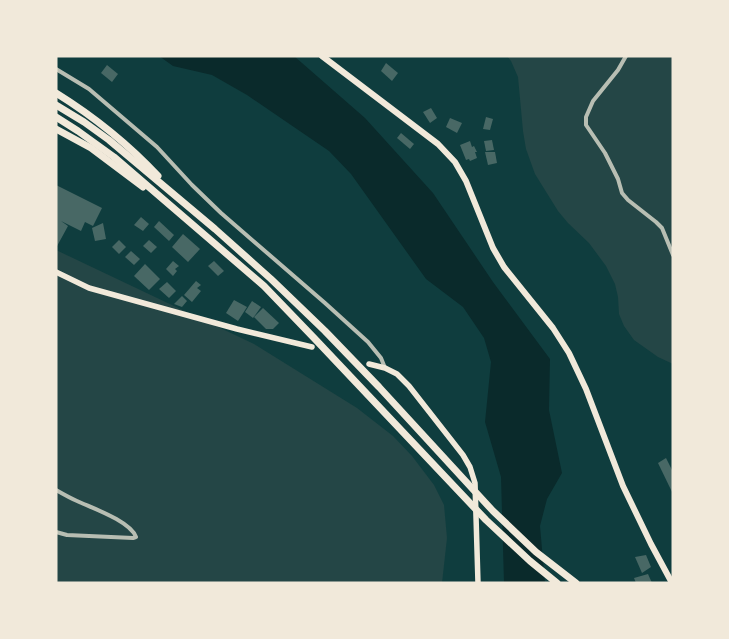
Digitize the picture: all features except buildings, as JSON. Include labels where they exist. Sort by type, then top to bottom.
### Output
[{"type":"highway","points":[[322,56],[438,144],[454,162],[466,181],[492,248],[504,267],[553,328],[569,353],[586,389],[623,486],[672,583]]},
{"type":"highway","points":[[56,93],[122,142],[149,166],[180,199]]},
{"type":"highway","points":[[56,105],[109,140],[264,272],[325,331],[493,511],[536,552],[576,583]]},
{"type":"highway","points":[[56,117],[78,130],[114,157],[264,286],[508,542],[557,583]]},
{"type":"highway","points":[[56,129],[91,148],[177,210]]},
{"type":"main road","points":[[56,272],[89,288],[237,329],[312,347]]},
{"type":"main road","points":[[369,364],[385,368],[397,374],[409,386],[463,454],[470,467],[475,483],[478,583]]},
{"type":"street","points":[[626,56],[618,70],[592,102],[586,117],[586,125],[605,153],[618,179],[622,193],[662,228],[673,255]]},
{"type":"street","points":[[56,69],[89,89],[157,147],[221,214],[368,342],[381,358],[385,368]]},
{"type":"street","points":[[56,490],[111,516],[134,532],[136,537],[67,535],[56,532]]},
{"type":"shaded area","points":[[159,56],[294,56],[365,118],[433,193],[493,282],[550,359],[549,410],[562,473],[547,499],[540,526],[545,583],[504,583],[501,477],[485,422],[491,362],[484,338],[463,307],[426,279],[351,174],[329,151],[247,95],[212,75],[173,66]]},
{"type":"shaded area","points":[[507,56],[673,56],[673,364],[658,357],[634,340],[624,326],[619,314],[615,284],[606,266],[589,243],[558,211],[535,174],[526,149],[518,77]]},
{"type":"shaded area","points":[[56,250],[254,344],[357,408],[393,436],[412,456],[434,485],[444,505],[447,538],[442,583],[56,583]]}]
